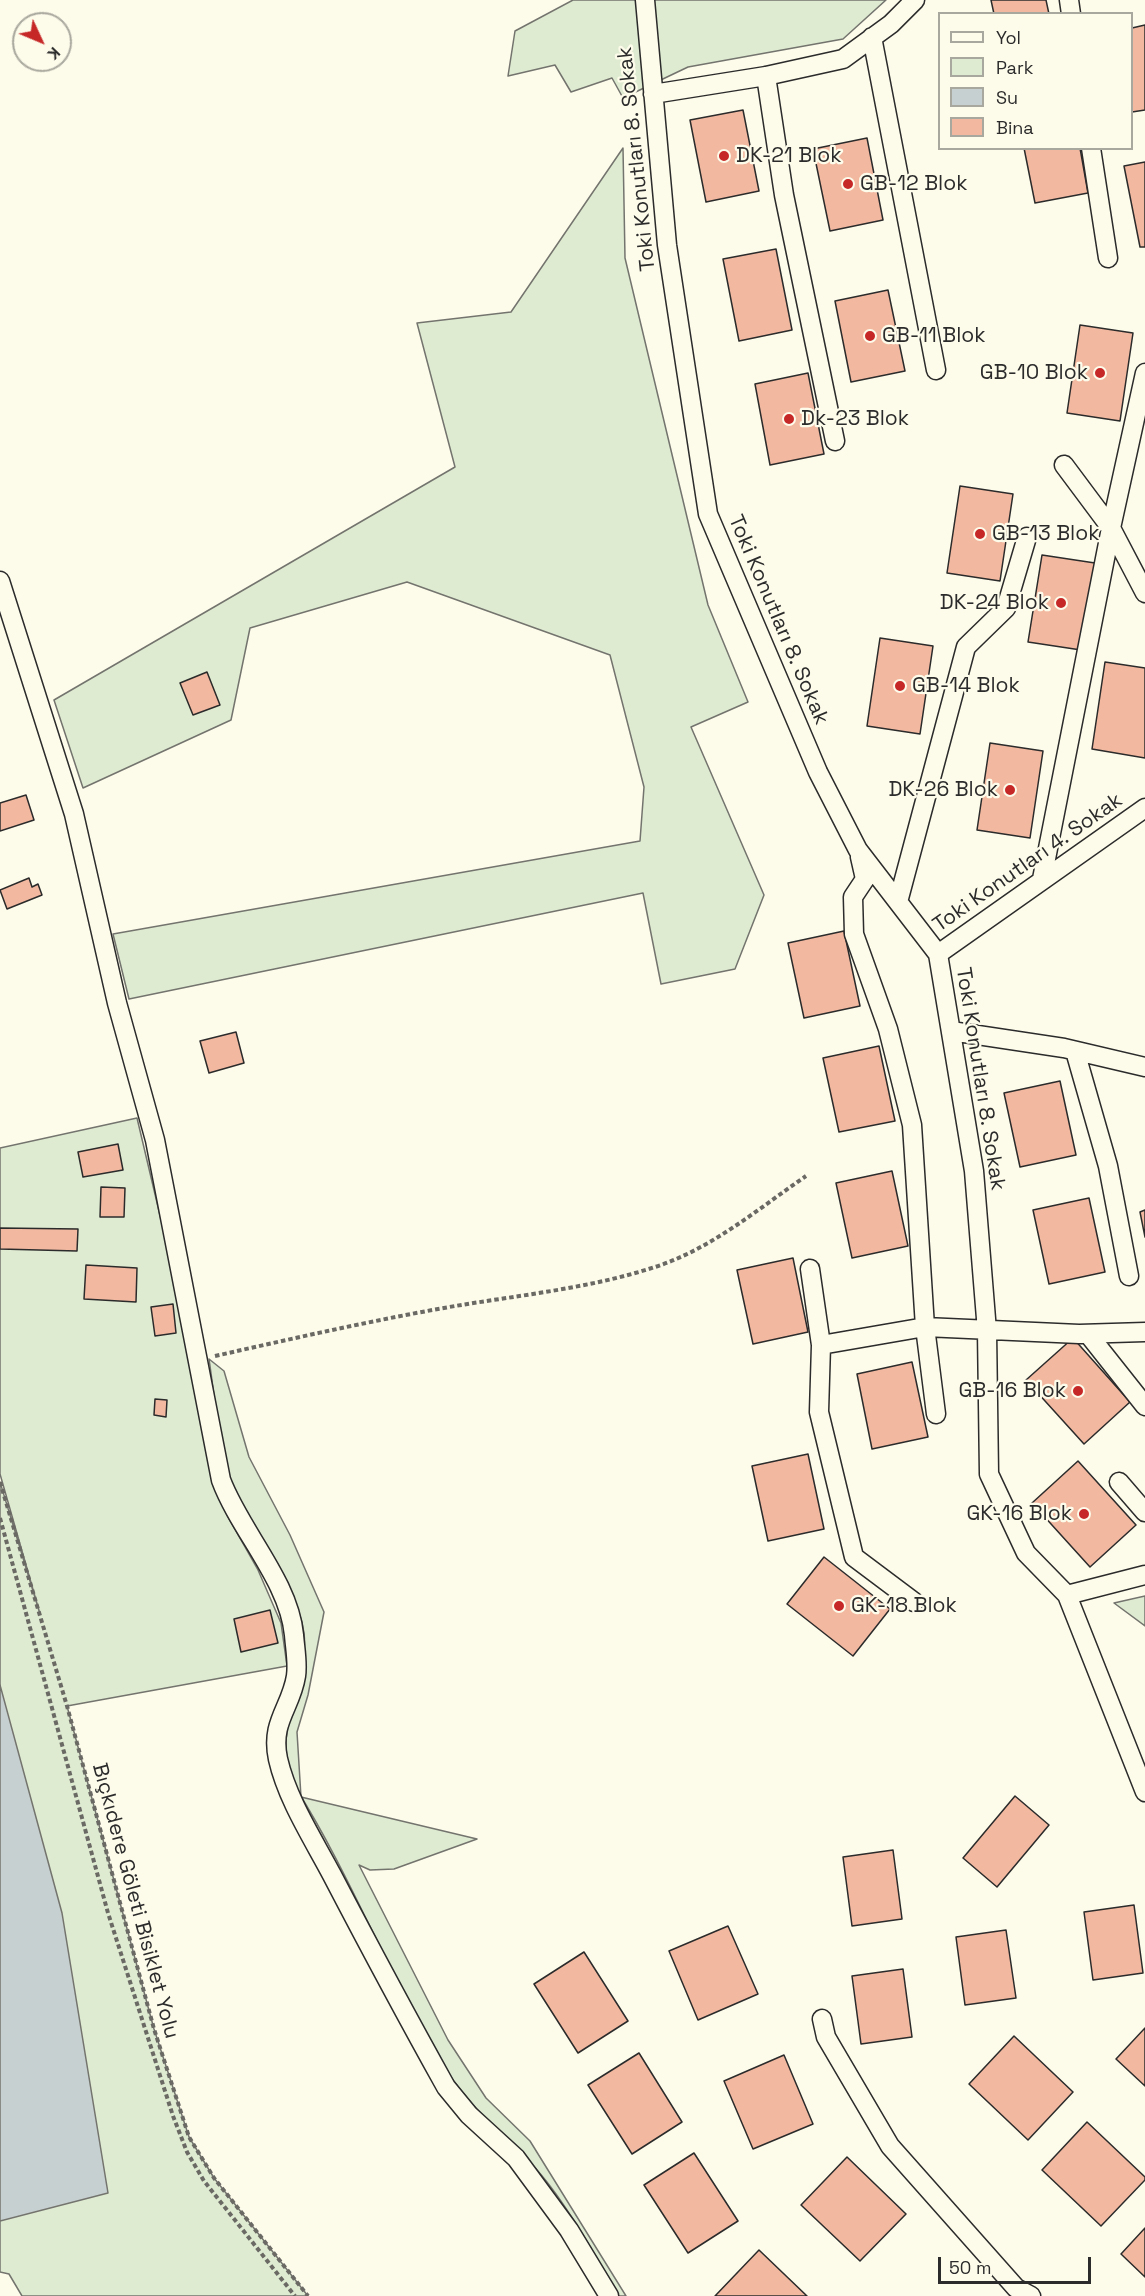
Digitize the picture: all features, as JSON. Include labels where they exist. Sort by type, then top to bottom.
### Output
[{"type":"street","name":"Toki Konutları 8. Sokak","points":[[645,0],[666,245],[708,514],[818,772],[858,850],[938,954],[974,1171],[987,1331],[989,1474],[1026,1553],[1067,1595],[1145,1792]]},
{"type":"street","points":[[653,94],[766,76],[843,59],[891,24],[915,0]]},
{"type":"street","points":[[872,37],[936,370]]},
{"type":"street","points":[[766,76],[784,195],[835,441]]},
{"type":"street","points":[[1091,150],[1108,258]]},
{"type":"street","points":[[1042,879],[1111,528],[1145,373]]},
{"type":"street","points":[[1064,465],[1111,528],[1145,593]]},
{"type":"street","points":[[898,902],[966,647],[1006,608],[1028,537]]},
{"type":"street","points":[[0,581],[74,814],[117,1003],[155,1140],[221,1480],[230,1504],[288,1606],[294,1632],[296,1677],[281,1712],[276,1744],[285,1779],[314,1840],[446,2087],[469,2115],[516,2158],[569,2230],[609,2296]]},
{"type":"street","name":"Toki Konutları 4. Sokak","points":[[938,954],[1145,808]]},
{"type":"street","points":[[858,850],[865,879],[854,897],[854,934],[888,1029],[912,1125],[925,1327],[936,1414]]},
{"type":"street","points":[[951,1031],[1075,1050],[1145,1067]]},
{"type":"street","points":[[1075,1050],[1108,1166],[1129,1276]]},
{"type":"street","points":[[810,1269],[821,1345],[819,1412],[854,1557],[914,1602]]},
{"type":"street","points":[[821,1345],[925,1327],[1088,1334],[1145,1332]]},
{"type":"street","points":[[1088,1334],[1145,1406]]},
{"type":"street","points":[[1119,1482],[1145,1512]]},
{"type":"street","points":[[1067,1595],[1145,1575]]},
{"type":"street","points":[[822,2019],[826,2037],[890,2146],[1016,2288],[1031,2296]]},
{"type":"path","points":[[199,1360],[364,1322],[598,1281],[655,1267],[687,1254],[721,1235],[806,1176]]},
{"type":"path","name":"Bıçkıdere Göleti Bisiklet Yolu","points":[[0,1482],[67,1706],[151,2019],[189,2137],[214,2178],[308,2296]]},
{"type":"path","points":[[0,1518],[108,1913],[173,2116],[187,2152],[204,2181],[295,2296]]},
{"type":"green space","points":[[573,0],[886,0],[843,39],[688,67],[623,98],[612,78],[571,92],[555,65],[508,76],[515,31]]},
{"type":"green space","points":[[623,148],[625,258],[708,605],[748,702],[691,727],[764,895],[735,969],[661,984],[643,893],[129,999],[113,934],[640,841],[644,787],[610,655],[407,582],[250,628],[231,720],[83,788],[54,700],[455,467],[417,323],[511,312]]},
{"type":"green space","points":[[137,1118],[188,1334],[211,1470],[228,1517],[258,1570],[281,1623],[287,1666],[67,1706],[154,2029],[189,2137],[214,2178],[308,2296],[22,2296],[9,2274],[0,2272],[0,1482],[40,1614],[0,1474],[0,1148]]},
{"type":"green space","points":[[209,1359],[224,1371],[249,1457],[290,1535],[324,1612],[308,1695],[297,1732],[301,1797],[289,1771],[286,1748],[287,1731],[304,1649],[301,1618],[287,1585],[234,1490],[223,1454]]},
{"type":"green space","points":[[1145,1596],[1145,1626],[1114,1603]]},
{"type":"green space","points":[[301,1797],[477,1839],[394,1869],[370,1870],[359,1865],[448,2040],[486,2098],[530,2141],[626,2296],[618,2296],[580,2231],[537,2170],[469,2100],[449,2074],[409,2004],[337,1860]]},
{"type":"water","points":[[0,1685],[62,1913],[108,2193],[0,2221]]},
{"type":"building","points":[[991,0],[1046,0],[1049,12],[994,12]]},
{"type":"building","points":[[1145,25],[1145,110],[1133,112],[1133,28]]},
{"type":"building","name":"DK-21 Blok","points":[[743,110],[759,191],[706,202],[690,120]]},
{"type":"building","name":"GB-12 Blok","points":[[867,138],[883,220],[830,231],[813,149]]},
{"type":"building","points":[[1024,150],[1080,150],[1088,193],[1035,203]]},
{"type":"building","points":[[1145,162],[1145,247],[1140,247],[1124,166]]},
{"type":"building","points":[[776,249],[792,330],[739,341],[723,259]]},
{"type":"building","name":"GB-11 Blok","points":[[888,290],[905,371],[851,382],[835,301]]},
{"type":"building","name":"GB-10 Blok","points":[[1080,325],[1133,333],[1120,421],[1067,413]]},
{"type":"building","name":"Dk-23 Blok","points":[[808,373],[824,454],[770,465],[755,384]]},
{"type":"building","name":"GB-13 Blok","points":[[960,486],[1013,494],[1000,581],[947,573]]},
{"type":"building","name":"DK-24 Blok","points":[[1042,555],[1095,563],[1081,650],[1028,642]]},
{"type":"building","name":"GB-14 Blok","points":[[880,638],[933,646],[920,734],[867,726]]},
{"type":"building","points":[[1105,662],[1145,668],[1145,758],[1092,749]]},
{"type":"building","points":[[207,672],[220,705],[193,715],[180,683]]},
{"type":"building","name":"DK-26 Blok","points":[[990,743],[1043,751],[1030,838],[977,830]]},
{"type":"building","points":[[26,795],[34,820],[0,831],[0,803]]},
{"type":"building","points":[[29,878],[32,887],[38,884],[42,895],[7,909],[0,890]]},
{"type":"building","points":[[844,931],[860,1006],[804,1018],[788,943]]},
{"type":"building","points":[[236,1032],[244,1063],[209,1073],[200,1041]]},
{"type":"building","points":[[879,1046],[895,1121],[839,1132],[823,1058]]},
{"type":"building","points":[[1060,1081],[1076,1155],[1020,1167],[1004,1093]]},
{"type":"building","points":[[118,1144],[123,1170],[83,1177],[78,1152]]},
{"type":"building","points":[[892,1171],[908,1246],[852,1258],[836,1183]]},
{"type":"building","points":[[101,1187],[125,1188],[124,1217],[100,1217]]},
{"type":"building","points":[[1089,1198],[1105,1272],[1049,1284],[1033,1210]]},
{"type":"building","points":[[1145,1210],[1145,1237],[1140,1212]]},
{"type":"building","points":[[0,1228],[78,1229],[77,1251],[0,1249]]},
{"type":"building","points":[[793,1258],[808,1332],[753,1344],[737,1270]]},
{"type":"building","points":[[86,1265],[137,1268],[136,1302],[84,1299]]},
{"type":"building","points":[[173,1304],[176,1333],[155,1336],[151,1307]]},
{"type":"building","name":"GB-16 Blok","points":[[1073,1338],[1130,1402],[1084,1444],[1026,1380]]},
{"type":"building","points":[[912,1362],[928,1437],[872,1449],[857,1374]]},
{"type":"building","points":[[155,1399],[167,1400],[166,1417],[154,1415]]},
{"type":"building","points":[[808,1454],[824,1529],[768,1541],[752,1466]]},
{"type":"building","name":"GK-16 Blok","points":[[1078,1461],[1136,1525],[1090,1567],[1032,1503]]},
{"type":"building","name":"GK-18 Blok","points":[[824,1557],[890,1609],[853,1656],[787,1604]]},
{"type":"building","points":[[270,1610],[278,1643],[241,1652],[234,1619]]},
{"type":"building","points":[[1015,1796],[1049,1825],[997,1887],[963,1858]]},
{"type":"building","points":[[893,1850],[902,1919],[852,1926],[843,1857]]},
{"type":"building","points":[[1134,1905],[1143,1973],[1093,1980],[1084,1912]]},
{"type":"building","points":[[728,1926],[758,1994],[698,2020],[669,1951]]},
{"type":"building","points":[[1006,1930],[1016,1998],[965,2005],[956,1937]]},
{"type":"building","points":[[584,1952],[628,2021],[578,2053],[534,1984]]},
{"type":"building","points":[[903,1969],[912,2037],[861,2044],[852,1976]]},
{"type":"building","points":[[1145,2028],[1145,2086],[1116,2059]]},
{"type":"building","points":[[1014,2036],[1073,2092],[1028,2140],[969,2084]]},
{"type":"building","points":[[639,2053],[682,2122],[632,2154],[588,2085]]},
{"type":"building","points":[[784,2055],[813,2124],[753,2149],[724,2081]]},
{"type":"building","points":[[1087,2122],[1145,2177],[1145,2180],[1101,2226],[1042,2170]]},
{"type":"building","points":[[694,2153],[738,2221],[688,2253],[644,2185]]},
{"type":"building","points":[[847,2157],[906,2214],[860,2261],[801,2205]]},
{"type":"building","points":[[1145,2228],[1145,2277],[1121,2254]]},
{"type":"building","points":[[759,2250],[807,2296],[715,2296]]},
{"type":"place","name":"DK-21 Blok","points":[[724,156]]},
{"type":"place","name":"GB-12 Blok","points":[[848,184]]},
{"type":"place","name":"GB-11 Blok","points":[[870,336]]},
{"type":"place","name":"GB-10 Blok","points":[[1100,373]]},
{"type":"place","name":"Dk-23 Blok","points":[[789,419]]},
{"type":"place","name":"GB-13 Blok","points":[[980,534]]},
{"type":"place","name":"DK-24 Blok","points":[[1061,603]]},
{"type":"place","name":"GB-14 Blok","points":[[900,686]]},
{"type":"place","name":"DK-26 Blok","points":[[1010,790]]},
{"type":"place","name":"GB-16 Blok","points":[[1078,1391]]},
{"type":"place","name":"GK-16 Blok","points":[[1084,1514]]},
{"type":"place","name":"GK-18 Blok","points":[[839,1606]]}]
